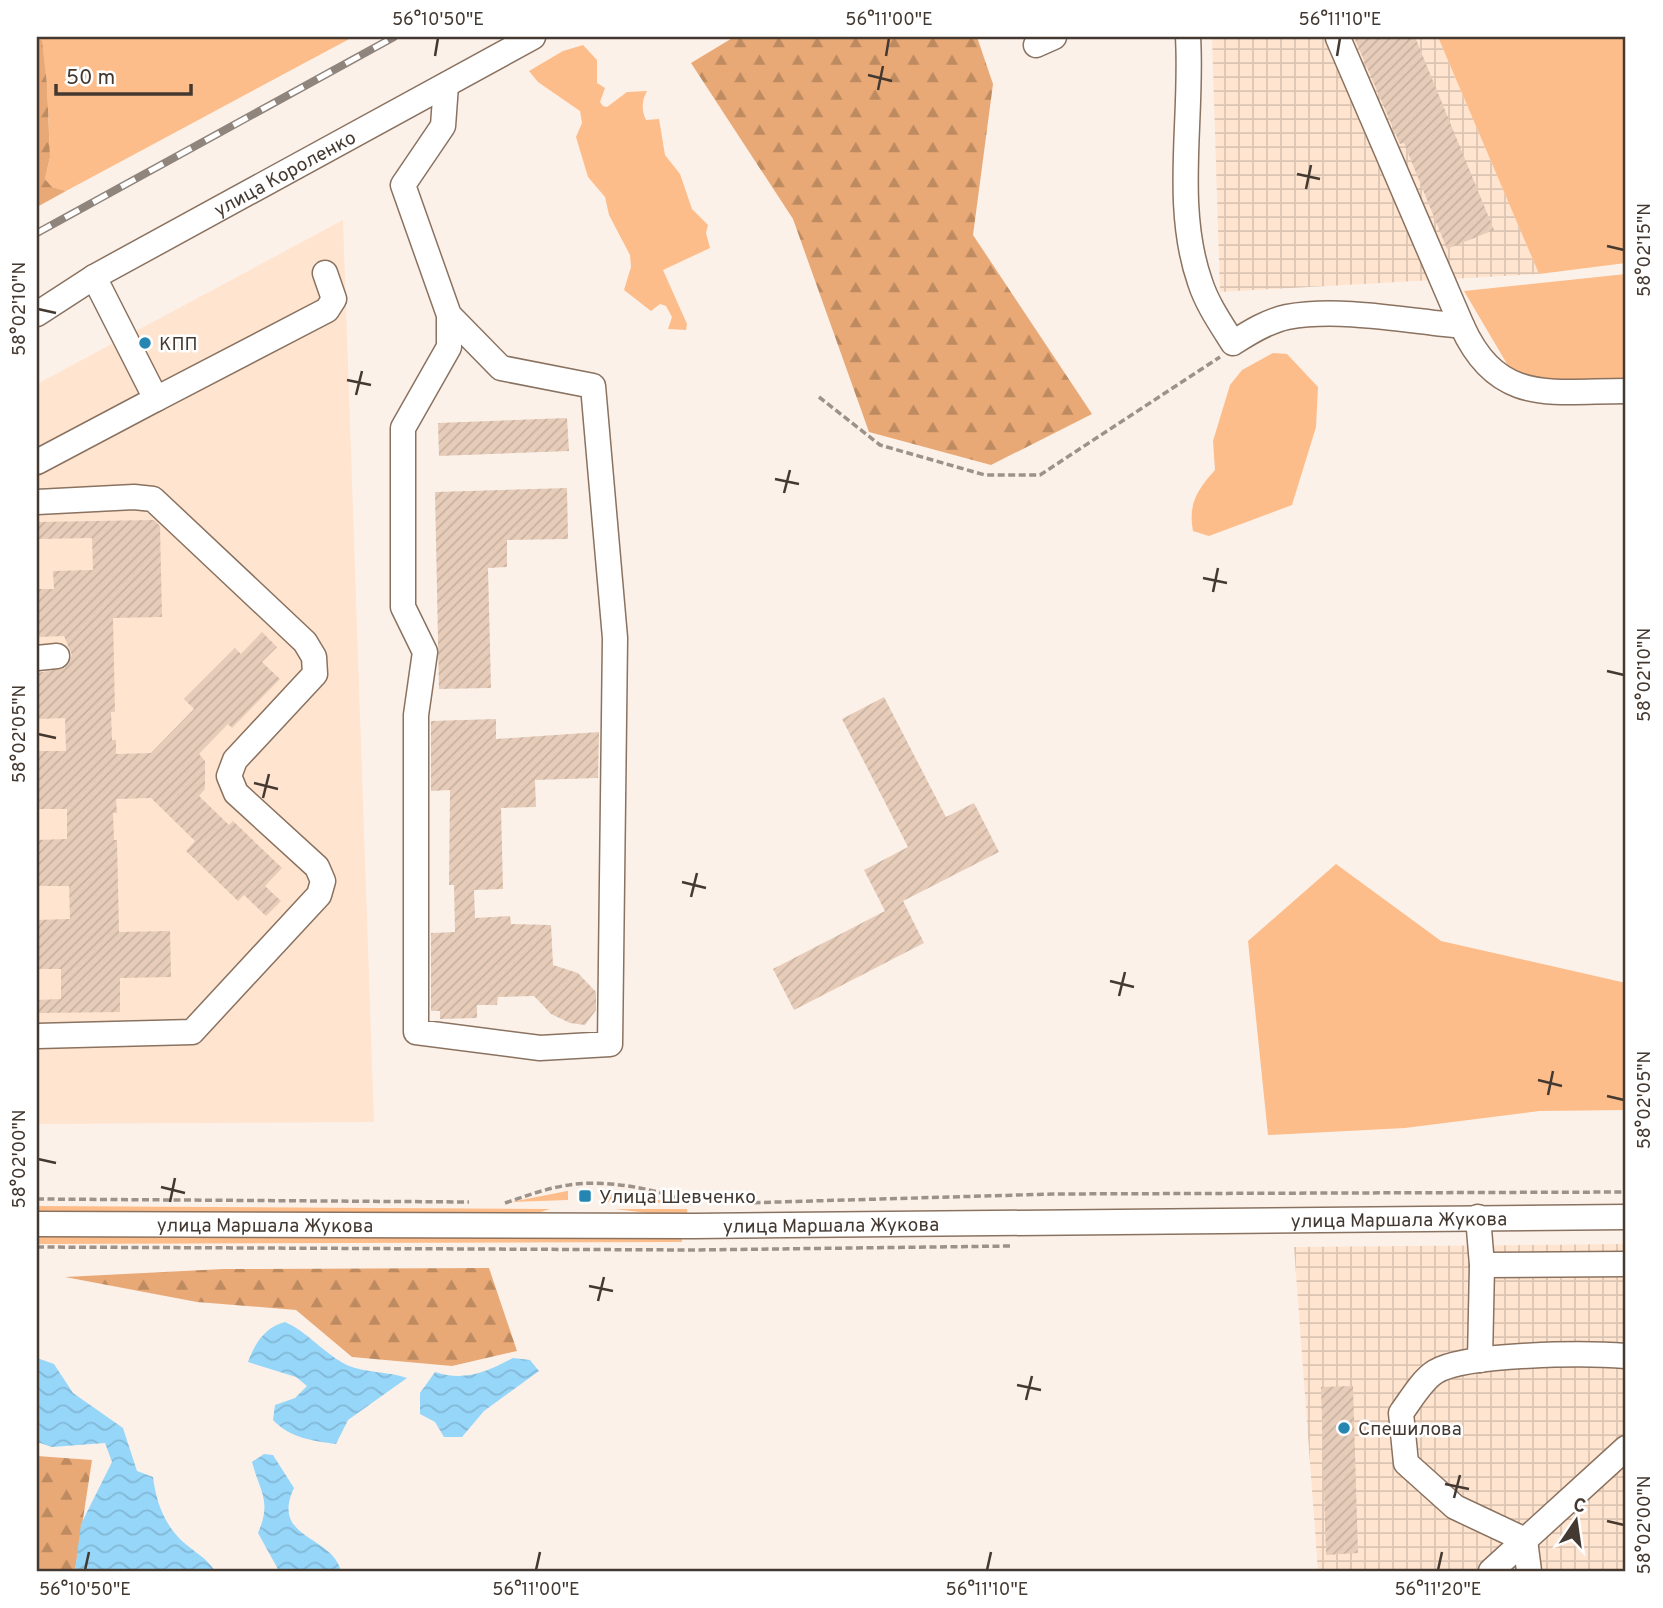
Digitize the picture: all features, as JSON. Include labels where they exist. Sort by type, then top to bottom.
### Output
[{"type":"street","name":"улица Короленко","points":[[37,314],[94,277],[533,37]]},
{"type":"street","points":[[1188,37],[1189,233],[1199,282],[1233,343],[1264,325],[1302,315],[1342,315],[1462,326]]},
{"type":"street","points":[[1338,38],[1462,326],[1483,363],[1517,387],[1547,391],[1626,390]]},
{"type":"street","points":[[446,85],[443,126],[403,185],[449,315],[449,347],[403,428],[403,607],[425,652],[416,715],[416,1032],[540,1048],[610,1044],[615,638],[593,386],[501,368],[449,315]]},
{"type":"street","points":[[37,462],[327,310],[334,299],[325,273]]},
{"type":"street","points":[[94,277],[156,398]]},
{"type":"street","points":[[37,502],[134,497],[153,499],[305,642],[314,657],[316,674],[235,760],[229,776],[236,793],[317,867],[323,881],[319,895],[191,1032],[37,1036]]},
{"type":"street","points":[[1478,1217],[1482,1265],[1480,1360]]},
{"type":"street","name":"улица Маршала Жукова","points":[[37,1224],[694,1226],[1626,1217]]},
{"type":"street","points":[[1482,1265],[1626,1264]]},
{"type":"street","points":[[1525,1540],[1455,1507],[1406,1463],[1401,1413],[1434,1372],[1480,1360],[1594,1353],[1626,1356]]},
{"type":"street","points":[[1490,1571],[1626,1448]]},
{"type":"street","points":[[1525,1540],[1529,1571]]},
{"type":"path","points":[[819,397],[880,445],[985,475],[1040,475],[1217,359],[1233,343]]},
{"type":"path","points":[[505,1203],[571,1184],[614,1185],[680,1198],[692,1204],[706,1204]]},
{"type":"path","points":[[734,1203],[1053,1194],[1626,1192]]},
{"type":"path","points":[[37,1199],[477,1202]]},
{"type":"path","points":[[37,1247],[694,1250]]},
{"type":"shaded area","points":[[41,37],[353,37],[66,191],[52,187],[45,179],[50,157],[47,84]]},
{"type":"shaded area","points":[[1212,37],[1438,37],[1539,274],[1220,292]]},
{"type":"shaded area","points":[[1438,37],[1626,37],[1626,263],[1539,274]]},
{"type":"shaded area","points":[[583,45],[597,60],[597,83],[605,88],[600,102],[603,106],[607,107],[627,92],[647,91],[643,105],[646,120],[659,119],[665,155],[680,174],[692,209],[708,225],[706,233],[710,248],[663,270],[687,324],[686,330],[668,329],[672,317],[666,306],[660,304],[651,311],[624,290],[631,267],[630,255],[609,215],[605,197],[588,177],[576,137],[582,123],[580,111],[538,82],[529,71],[563,51]]},
{"type":"shaded area","points":[[343,220],[374,1122],[37,1124],[37,384]]},
{"type":"shaded area","points":[[1626,274],[1626,382],[1528,381],[1510,369],[1464,291]]},
{"type":"shaded area","points":[[1273,353],[1287,354],[1318,387],[1316,427],[1292,505],[1209,536],[1193,531],[1193,505],[1203,484],[1215,470],[1213,441],[1230,385],[1242,370]]},
{"type":"shaded area","points":[[1336,864],[1441,941],[1626,983],[1626,1110],[1539,1111],[1405,1128],[1268,1135],[1248,941]]},
{"type":"shaded area","points":[[567,1191],[568,1200],[511,1202]]},
{"type":"shaded area","points":[[602,1192],[680,1203],[602,1202]]},
{"type":"shaded area","points":[[37,1206],[550,1209],[528,1216],[37,1213]]},
{"type":"shaded area","points":[[615,1209],[687,1209],[688,1218]]},
{"type":"shaded area","points":[[682,1234],[682,1242],[37,1244],[37,1235]]},
{"type":"shaded area","points":[[1626,1244],[1626,1571],[1318,1571],[1294,1247]]},
{"type":"green space","points":[[37,37],[42,40],[47,84],[50,157],[45,179],[52,187],[66,191],[37,207]]},
{"type":"green space","points":[[734,37],[977,37],[993,84],[973,235],[1092,414],[991,465],[869,432],[793,219],[691,63]]},
{"type":"green space","points":[[489,1268],[517,1351],[452,1366],[352,1357],[296,1310],[197,1302],[65,1277],[223,1269]]},
{"type":"green space","points":[[37,1456],[92,1460],[75,1571],[37,1571]]},
{"type":"water","points":[[285,1322],[350,1366],[407,1378],[348,1420],[336,1444],[294,1435],[273,1420],[275,1405],[295,1398],[307,1386],[296,1377],[248,1362],[262,1337],[278,1324]]},
{"type":"water","points":[[37,1358],[54,1364],[73,1393],[123,1428],[137,1471],[153,1477],[156,1495],[170,1527],[215,1571],[75,1571],[81,1524],[112,1462],[105,1443],[52,1447],[37,1442]]},
{"type":"water","points":[[513,1358],[530,1360],[539,1371],[484,1411],[462,1437],[444,1437],[435,1422],[420,1414],[420,1393],[435,1372],[466,1376],[494,1368]]},
{"type":"water","points":[[264,1454],[273,1455],[294,1488],[289,1505],[290,1517],[296,1527],[326,1550],[341,1571],[279,1571],[258,1533],[264,1504],[252,1462]]},
{"type":"building","points":[[1354,37],[1415,37],[1494,230],[1447,249],[1404,143],[1400,144]]},
{"type":"building","points":[[567,418],[569,451],[439,456],[438,423]]},
{"type":"building","points":[[567,488],[568,539],[507,540],[507,567],[488,568],[491,688],[439,689],[435,492]]},
{"type":"building","points":[[154,520],[160,526],[162,617],[113,618],[115,712],[111,712],[112,740],[116,740],[116,754],[151,753],[194,709],[184,699],[235,648],[241,654],[262,632],[277,647],[262,662],[280,679],[232,728],[228,724],[199,754],[205,761],[205,789],[199,796],[229,825],[233,821],[282,868],[265,886],[281,901],[266,916],[244,895],[238,901],[186,851],[195,841],[151,798],[116,799],[117,813],[113,813],[114,840],[117,840],[119,932],[170,931],[171,977],[120,978],[120,1012],[37,1013],[37,1000],[61,999],[61,969],[37,969],[37,920],[70,919],[69,886],[37,886],[37,840],[67,839],[67,809],[38,809],[37,751],[66,751],[65,718],[37,719],[37,673],[65,668],[72,655],[64,636],[37,637],[37,589],[54,589],[53,571],[93,570],[92,538],[37,539],[37,522]]},
{"type":"building","points":[[884,697],[946,817],[974,803],[999,852],[903,901],[924,943],[794,1010],[773,969],[885,911],[864,870],[908,847],[842,719]]},
{"type":"building","points":[[496,719],[496,739],[599,732],[598,778],[535,780],[536,807],[501,808],[503,889],[474,890],[475,918],[510,916],[511,924],[551,925],[553,965],[578,973],[596,992],[596,1010],[585,1025],[570,1023],[551,1014],[534,996],[498,997],[497,1005],[477,1005],[477,1018],[440,1019],[440,1011],[431,1011],[431,933],[455,932],[454,885],[449,885],[450,790],[431,791],[431,721]]},
{"type":"building","points":[[1353,1386],[1358,1553],[1326,1555],[1321,1387]]},
{"type":"railway","points":[[37,233],[394,37]]},
{"type":"place","name":"КПП","points":[[145,343]]},
{"type":"place","name":"Улица Шевченко","points":[[585,1196]]},
{"type":"place","name":"Спешилова","points":[[1344,1428]]}]
